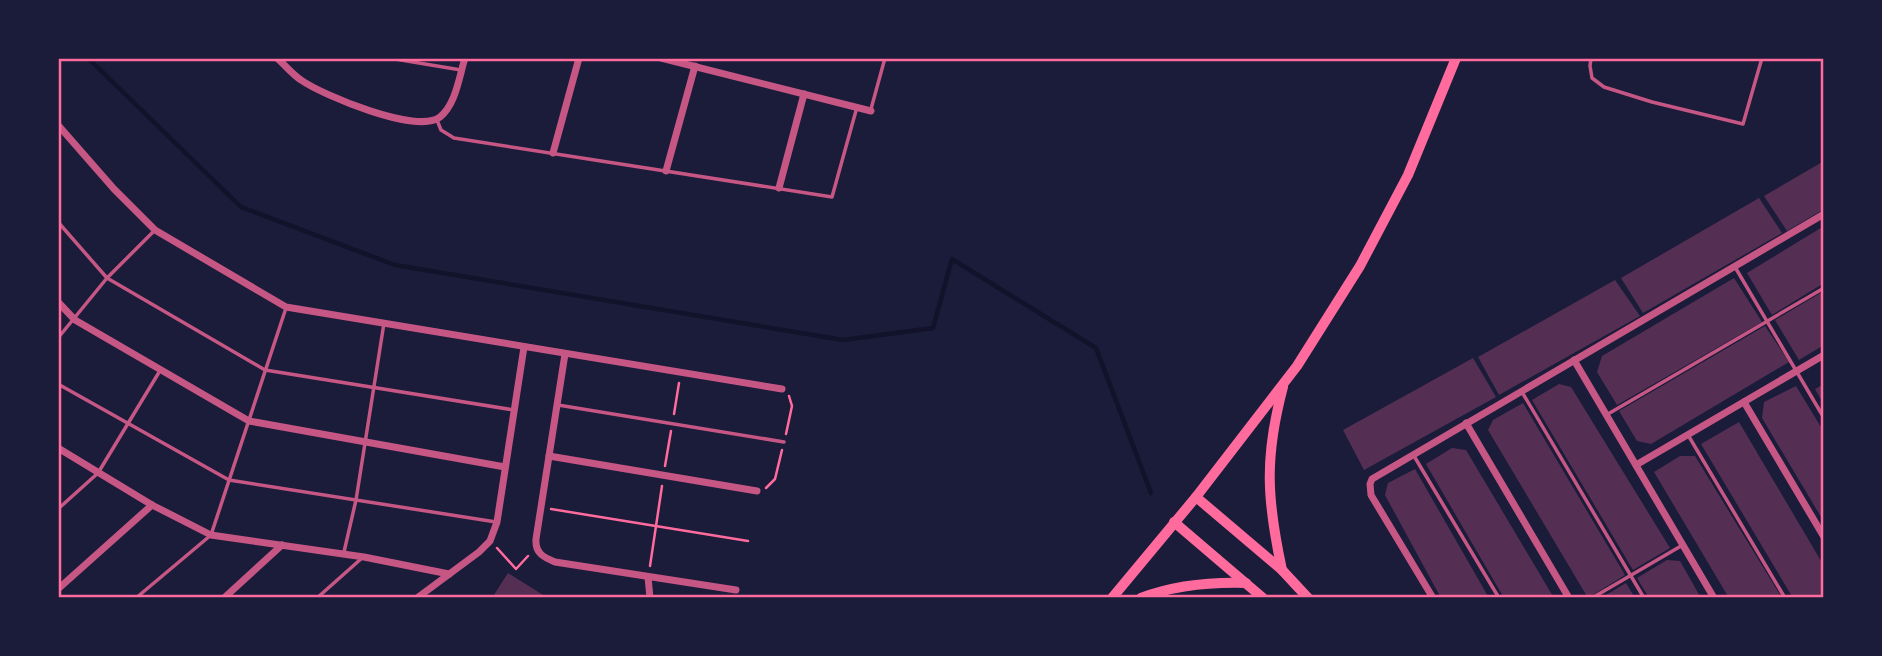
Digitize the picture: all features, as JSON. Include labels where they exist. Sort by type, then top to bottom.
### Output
[{"type":"main road","points":[[1112,598],[1196,497],[1285,381],[1360,266],[1408,175],[1456,58]]},
{"type":"main road","points":[[1282,570],[1275,537],[1268,475],[1273,423],[1285,381]]},
{"type":"main road","points":[[1196,497],[1282,570],[1308,598]]},
{"type":"main road","points":[[1174,522],[1263,598]]},
{"type":"main road","points":[[1141,598],[1206,584],[1246,583]]},
{"type":"street","points":[[277,58],[301,80],[330,96],[392,118],[420,122],[437,120],[447,110],[465,58]]},
{"type":"street","points":[[553,153],[579,58]]},
{"type":"street","points":[[661,58],[871,111]]},
{"type":"street","points":[[666,171],[695,66]]},
{"type":"street","points":[[779,188],[804,94]]},
{"type":"street","points":[[60,130],[155,230],[286,307],[782,389]]},
{"type":"street","points":[[1433,598],[1370,490],[1372,479],[1824,214]]},
{"type":"street","points":[[58,302],[75,320],[249,421],[505,467]]},
{"type":"street","points":[[418,598],[490,541],[497,523],[524,346]]},
{"type":"street","points":[[565,354],[536,547],[542,557],[555,562],[736,590]]},
{"type":"street","points":[[1636,465],[1824,355]]},
{"type":"street","points":[[1574,360],[1714,598]]},
{"type":"street","points":[[1744,402],[1824,537]]},
{"type":"street","points":[[1466,423],[1569,598]]},
{"type":"street","points":[[58,448],[152,505],[211,535],[364,557],[449,574]]},
{"type":"street","points":[[549,456],[757,491]]},
{"type":"street","points":[[58,589],[152,505]]},
{"type":"street","points":[[224,598],[282,545]]},
{"type":"street","points":[[649,577],[650,598]]},
{"type":"lane","points":[[389,58],[461,70]]},
{"type":"lane","points":[[871,111],[885,58]]},
{"type":"lane","points":[[1591,58],[1592,78],[1604,87],[1742,124],[1762,58]]},
{"type":"lane","points":[[437,120],[441,130],[454,138],[832,197],[856,107]]},
{"type":"lane","points":[[58,222],[107,278],[265,370],[514,410]]},
{"type":"lane","points":[[58,338],[107,278],[155,230]]},
{"type":"lane","points":[[1735,267],[1824,418]]},
{"type":"lane","points":[[1606,415],[1824,288]]},
{"type":"lane","points":[[136,598],[211,535],[286,307]]},
{"type":"lane","points":[[343,554],[356,500],[384,323]]},
{"type":"lane","points":[[58,509],[99,473],[161,369]]},
{"type":"lane","points":[[58,384],[229,480],[497,523]]},
{"type":"lane","points":[[1521,391],[1644,598]]},
{"type":"lane","points":[[557,405],[784,442]]},
{"type":"lane","points":[[1688,435],[1785,598]]},
{"type":"lane","points":[[1413,454],[1499,598]]},
{"type":"lane","points":[[1592,598],[1683,545]]},
{"type":"lane","points":[[317,598],[364,557]]},
{"type":"path","points":[[541,508],[748,541]]},
{"type":"path","points":[[490,541],[516,569],[536,547]]},
{"type":"building","points":[[1824,161],[1824,209],[1787,231],[1764,196]]},
{"type":"building","points":[[1759,198],[1782,233],[1643,313],[1621,278]]},
{"type":"building","points":[[1824,226],[1824,283],[1772,315],[1747,273]]},
{"type":"building","points":[[1734,278],[1762,322],[1617,405],[1597,372],[1602,356]]},
{"type":"building","points":[[1615,280],[1640,316],[1499,395],[1478,357]]},
{"type":"building","points":[[1824,291],[1824,345],[1799,360],[1775,320]]},
{"type":"building","points":[[1765,326],[1789,362],[1651,444],[1637,441],[1619,411]]},
{"type":"building","points":[[1473,358],[1496,397],[1364,470],[1343,430]]},
{"type":"building","points":[[1559,384],[1571,387],[1670,548],[1633,570],[1532,400]]},
{"type":"building","points":[[1824,384],[1824,405],[1815,389]]},
{"type":"building","points":[[1796,386],[1824,432],[1824,522],[1762,418],[1764,402]]},
{"type":"building","points":[[1523,403],[1625,575],[1588,598],[1488,430],[1493,420]]},
{"type":"building","points":[[1739,422],[1824,566],[1824,598],[1793,598],[1701,444]]},
{"type":"building","points":[[1452,448],[1466,450],[1554,598],[1504,598],[1426,464]]},
{"type":"building","points":[[1680,456],[1695,456],[1782,598],[1729,598],[1654,472]]},
{"type":"building","points":[[1415,469],[1489,598],[1441,598],[1385,495],[1388,483]]},
{"type":"building","points":[[1667,560],[1680,561],[1701,598],[1649,598],[1637,578]]},
{"type":"building","points":[[508,573],[548,598],[492,598]]},
{"type":"building","points":[[1626,583],[1635,598],[1601,598]]},
{"type":"waterway","points":[[88,58],[241,207],[395,265],[843,340],[933,328],[952,259],[1096,348],[1151,493]]}]
